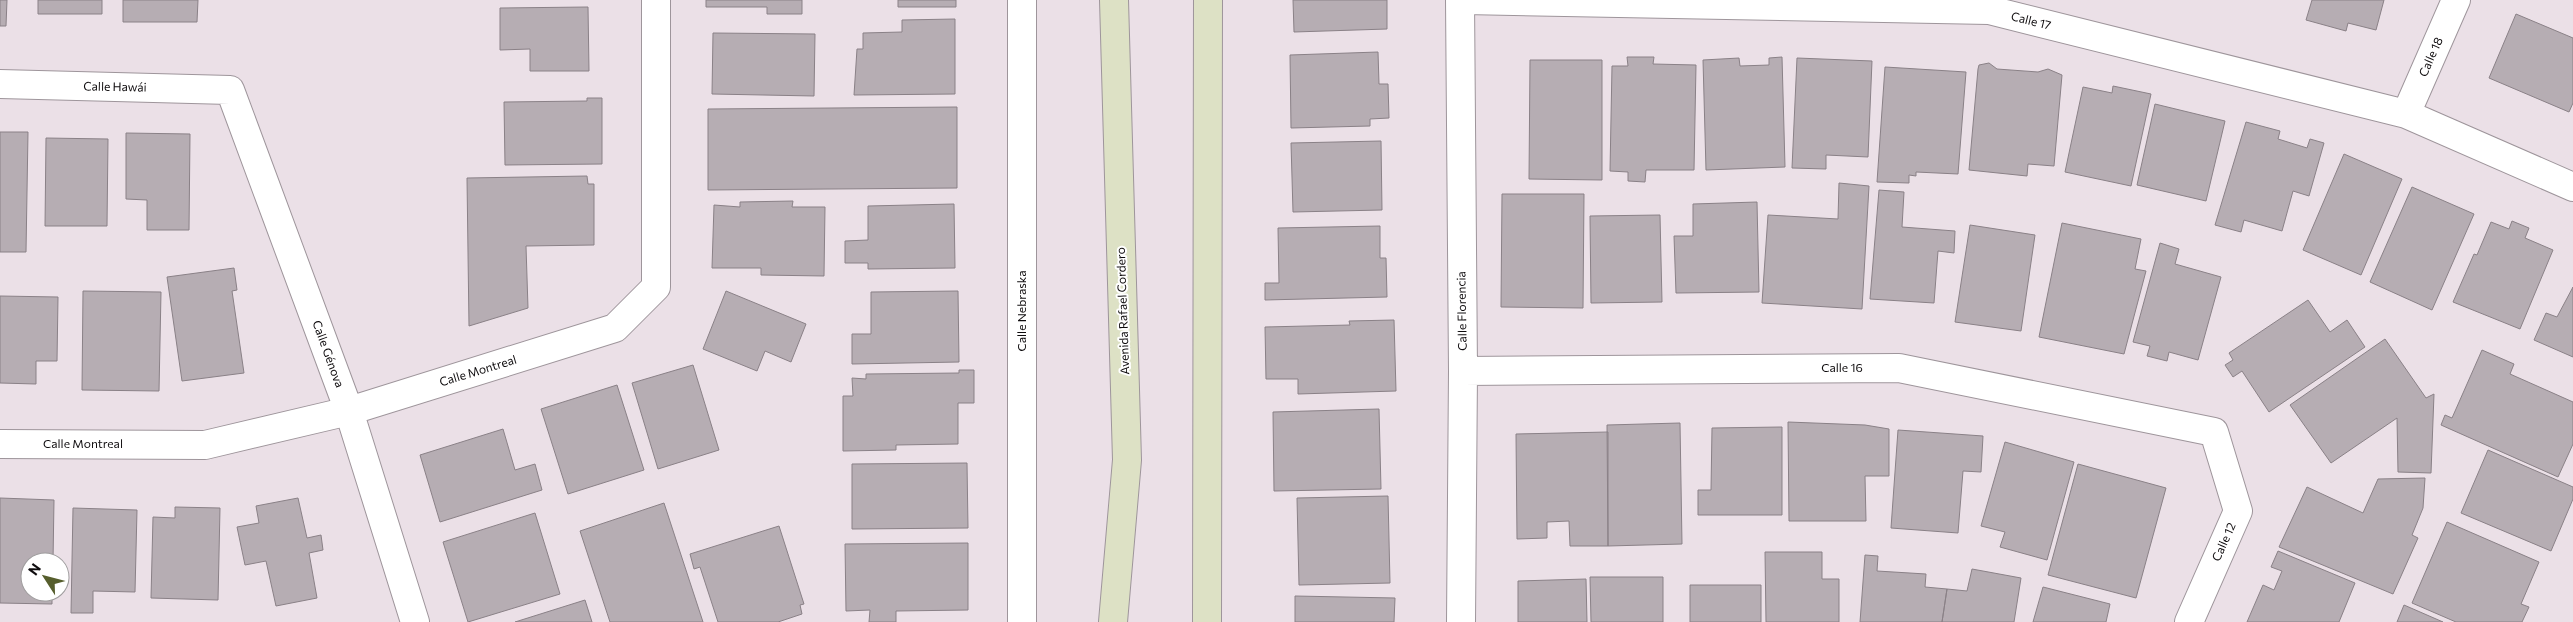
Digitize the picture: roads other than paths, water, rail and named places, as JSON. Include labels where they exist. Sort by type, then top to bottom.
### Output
[{"type":"main road","name":"Avenida Rafael Cordero","points":[[1114,0],[1127,460],[1114,622]]},
{"type":"main road","points":[[1207,622],[1208,0]]},
{"type":"street","name":"Calle Montreal","points":[[0,444],[205,445],[349,411],[614,328],[656,287],[656,0]]},
{"type":"street","name":"Calle Nebraska","points":[[1022,0],[1022,622]]},
{"type":"street","name":"Calle Florencia","points":[[1460,0],[1463,371],[1461,622]]},
{"type":"street","name":"Calle 17","points":[[1465,0],[1989,10],[2406,114],[2573,187]]},
{"type":"street","name":"Calle 18","points":[[2406,114],[2456,0]]},
{"type":"street","name":"Calle Hawái","points":[[0,84],[230,90]]},
{"type":"street","name":"Calle Génova","points":[[230,90],[349,411],[415,622]]},
{"type":"street","name":"Calle 16","points":[[1463,371],[1899,368],[2214,432]]},
{"type":"street","name":"Calle 12","points":[[2189,622],[2238,511],[2214,432]]}]
